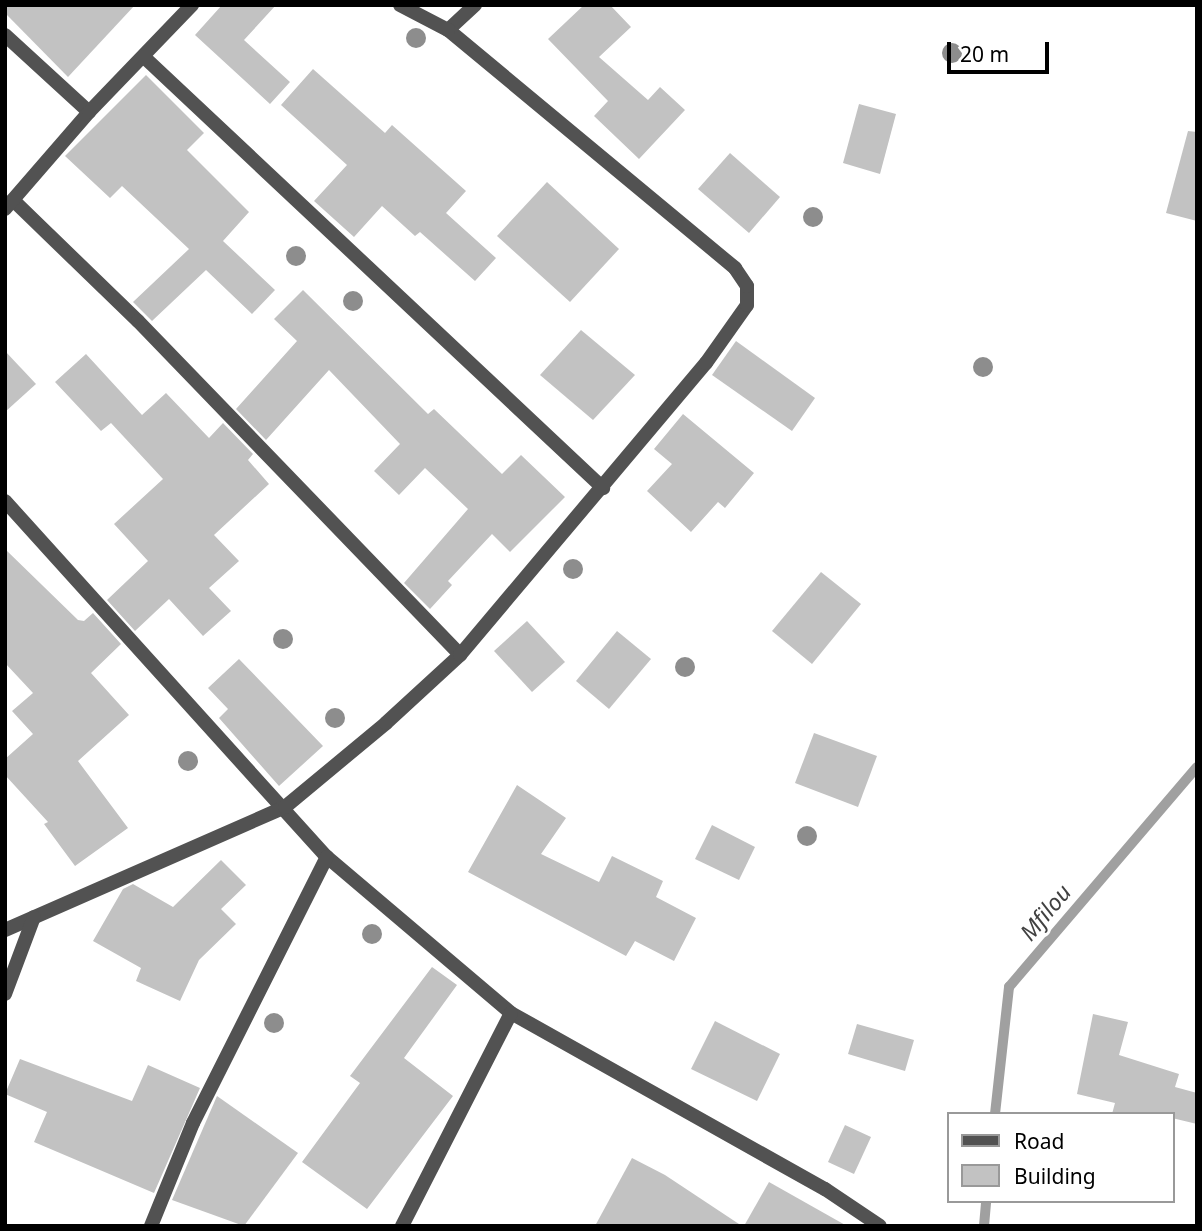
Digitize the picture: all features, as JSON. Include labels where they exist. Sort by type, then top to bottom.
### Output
[{"type":"street","points":[[191,5],[89,112],[9,204],[138,321],[460,655]]},
{"type":"street","points":[[5,930],[285,807],[460,655],[706,363],[747,304],[747,286],[735,268],[449,30],[400,5]]},
{"type":"street","points":[[449,30],[475,5]]},
{"type":"street","points":[[5,36],[89,112]]},
{"type":"street","points":[[144,57],[603,488]]},
{"type":"street","points":[[5,501],[285,807],[327,857],[511,1013],[825,1189],[880,1226]]},
{"type":"street","points":[[151,1226],[193,1123],[327,857]]},
{"type":"street","points":[[5,994],[34,917]]},
{"type":"street","points":[[402,1226],[511,1013]]},
{"type":"building","points":[[5,5],[135,5],[68,77],[5,13]]},
{"type":"building","points":[[222,5],[276,5],[244,40],[290,82],[270,104],[195,35]]},
{"type":"building","points":[[584,5],[610,5],[631,27],[599,57],[648,100],[660,87],[685,110],[639,159],[594,116],[608,101],[548,39]]},
{"type":"building","points":[[313,69],[385,133],[392,125],[466,191],[446,213],[496,258],[475,281],[420,232],[415,236],[382,206],[354,237],[314,201],[347,165],[281,105]]},
{"type":"building","points":[[146,75],[204,133],[187,150],[249,212],[223,241],[275,290],[252,314],[206,270],[152,321],[133,302],[189,249],[122,186],[110,198],[65,156]]},
{"type":"building","points":[[859,104],[896,114],[880,174],[843,163]]},
{"type":"building","points":[[1188,131],[1197,132],[1197,221],[1166,213]]},
{"type":"building","points":[[730,153],[780,197],[749,233],[698,189]]},
{"type":"building","points":[[547,182],[619,249],[570,302],[497,236]]},
{"type":"building","points":[[303,290],[428,414],[434,409],[502,474],[521,455],[565,497],[510,552],[492,534],[448,581],[452,585],[430,609],[404,583],[468,509],[425,468],[399,495],[374,471],[400,444],[329,370],[266,440],[236,409],[297,341],[274,319]]},
{"type":"building","points":[[581,330],[635,375],[593,420],[540,375]]},
{"type":"building","points":[[736,341],[815,398],[792,431],[712,375]]},
{"type":"building","points":[[5,351],[36,384],[5,412]]},
{"type":"building","points":[[86,354],[142,415],[166,393],[209,438],[223,423],[253,454],[248,460],[269,484],[214,535],[239,561],[209,588],[231,611],[203,636],[169,599],[135,631],[107,600],[148,561],[114,524],[163,479],[111,423],[101,431],[55,382]]},
{"type":"building","points":[[683,414],[754,473],[725,508],[718,502],[691,532],[647,491],[672,464],[654,449]]},
{"type":"building","points":[[5,549],[78,620],[84,621],[93,613],[121,644],[91,673],[129,715],[78,761],[128,828],[75,866],[44,824],[48,822],[5,775],[5,759],[33,734],[12,711],[33,693],[5,663]]},
{"type":"building","points":[[821,572],[861,604],[812,664],[772,631]]},
{"type":"building","points":[[527,621],[565,662],[532,692],[494,651]]},
{"type":"building","points":[[617,631],[651,659],[609,709],[576,681]]},
{"type":"building","points":[[239,659],[323,746],[279,786],[219,718],[228,709],[208,688]]},
{"type":"building","points":[[814,733],[877,756],[858,807],[795,783]]},
{"type":"building","points":[[517,785],[566,818],[541,854],[599,882],[612,856],[663,881],[656,897],[696,918],[674,961],[635,941],[626,956],[468,872]]},
{"type":"building","points":[[712,825],[755,847],[739,880],[695,859]]},
{"type":"building","points":[[221,860],[246,885],[221,909],[236,924],[199,960],[180,1001],[136,981],[141,968],[93,941],[123,889],[133,884],[173,907]]},
{"type":"building","points":[[432,967],[457,985],[404,1058],[453,1096],[367,1209],[302,1162],[360,1083],[350,1076]]},
{"type":"building","points":[[1093,1014],[1128,1022],[1119,1055],[1179,1074],[1175,1087],[1197,1093],[1197,1124],[1174,1118],[1174,1112],[1113,1112],[1115,1103],[1077,1094]]},
{"type":"building","points":[[715,1021],[780,1054],[757,1101],[691,1069]]},
{"type":"building","points":[[857,1024],[914,1040],[905,1071],[848,1054]]},
{"type":"building","points":[[20,1059],[132,1101],[148,1065],[200,1088],[154,1193],[34,1142],[47,1112],[5,1094]]},
{"type":"building","points":[[217,1096],[298,1153],[244,1226],[172,1200]]},
{"type":"building","points":[[845,1125],[871,1137],[854,1174],[828,1162]]},
{"type":"building","points":[[632,1158],[665,1175],[742,1226],[595,1226]]},
{"type":"building","points":[[769,1182],[847,1226],[744,1226]]},
{"type":"waterway","name":"Mfilou","points":[[995,1112],[1009,987],[1197,767]]},
{"type":"waterway","name":"Mfilou","points":[[984,1226],[986,1203]]}]
